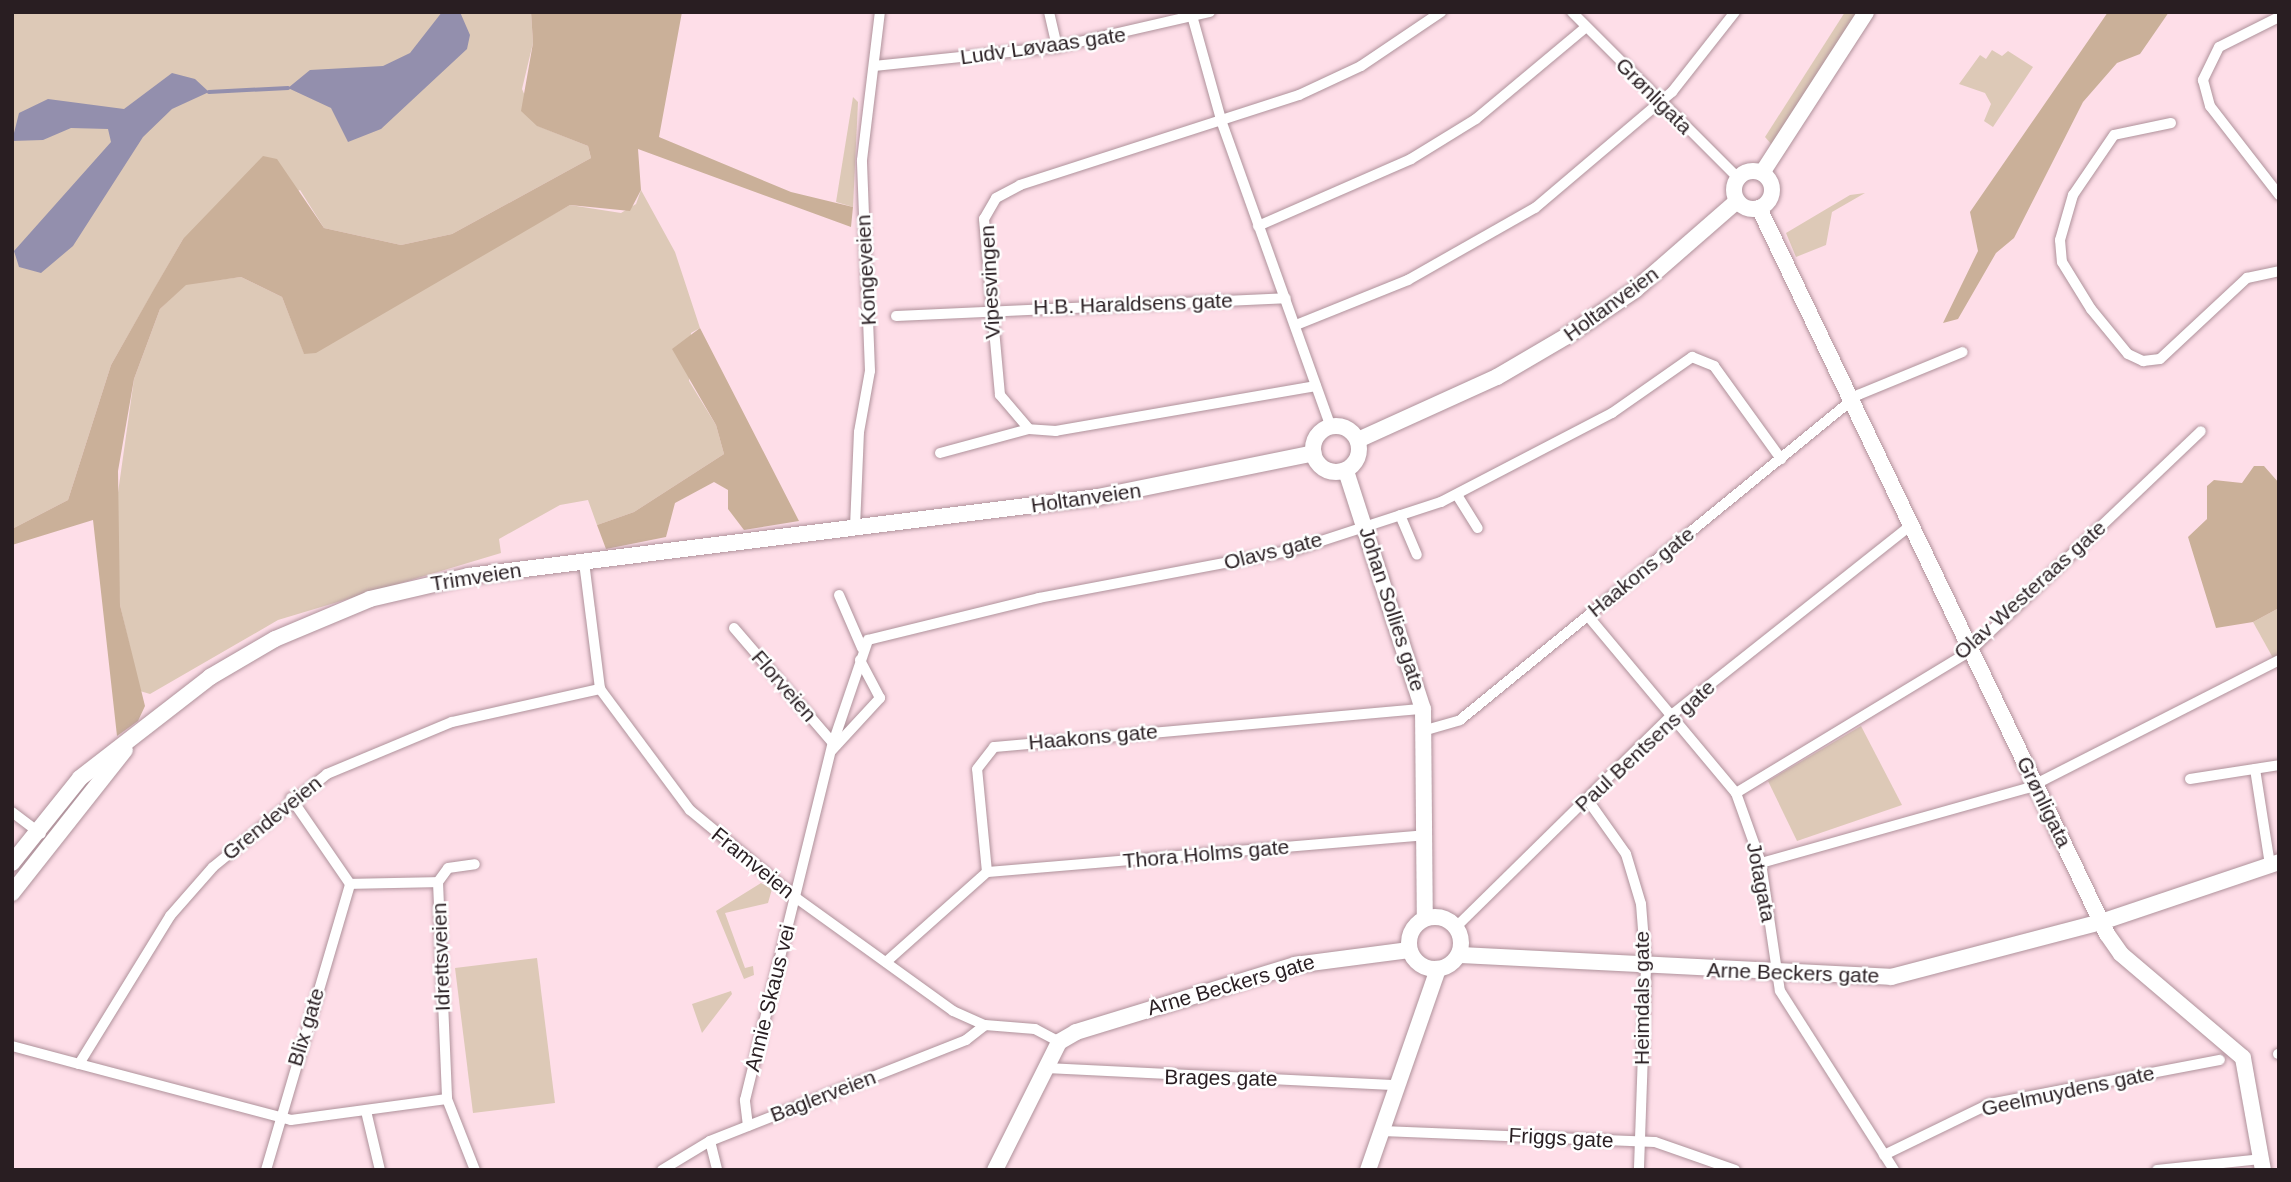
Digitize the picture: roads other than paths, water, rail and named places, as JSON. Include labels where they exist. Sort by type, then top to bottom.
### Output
[{"type":"main road","points":[[1762,173],[1772,190],[1759,208],[1737,201],[1737,177],[1762,173],[1866,12]]},
{"type":"main road","name":"Holtanveien","points":[[1358,440],[1497,377],[1567,336],[1635,290],[1737,201]]},
{"type":"main road","name":"Grønligata","points":[[1759,208],[1969,652],[2101,922],[2121,954],[2238,1051],[2248,1072],[2262,1164]]},
{"type":"main road","points":[[1331,427],[1343,427],[1358,440],[1358,458],[1346,471],[1328,471],[1314,453],[1319,434],[1331,427]]},
{"type":"main road","name":"Holtanveien","points":[[855,527],[1098,497],[1314,453]]},
{"type":"main road","name":"Johan Sollies gate","points":[[1346,471],[1423,709],[1426,730],[1424,918]]},
{"type":"main road","name":"Trimveien","points":[[12,863],[34,829],[80,778],[220,670],[326,616],[419,586],[855,527]]},
{"type":"main road","name":"Trimveien","points":[[12,893],[48,840],[135,737]]},
{"type":"main road","name":"Arne Beckers gate","points":[[1459,955],[1646,967],[1891,977],[2101,922],[2274,863]]},
{"type":"main road","points":[[1368,1170],[1438,969],[1459,955],[1456,927],[1445,918],[1424,918],[1411,931],[1409,950],[1420,965],[1438,969]]},
{"type":"main road","name":"Arne Beckers gate","points":[[1059,1042],[1295,965],[1409,950]]},
{"type":"main road","points":[[995,1170],[1059,1042]]},
{"type":"street","name":"Kongeveien","points":[[855,527],[859,432],[870,371],[862,160],[880,12]]},
{"type":"street","points":[[1049,12],[1057,47]]},
{"type":"street","name":"Ludv Løvaas gate","points":[[874,66],[1057,47],[1210,12]]},
{"type":"street","name":"Vipesvingen","points":[[1029,429],[1000,395],[989,310],[984,219],[996,198],[1020,185],[1223,123],[1361,66],[1441,12]]},
{"type":"street","name":"Grønligata","points":[[1572,12],[1658,102],[1737,177]]},
{"type":"street","points":[[1296,326],[1473,246],[1535,208],[1658,102],[1735,12]]},
{"type":"street","points":[[1192,15],[1223,123],[1331,427]]},
{"type":"street","points":[[2279,17],[2220,47],[2203,80],[2210,106],[2279,195]]},
{"type":"street","points":[[1258,226],[1411,159],[1486,111],[1586,27]]},
{"type":"street","points":[[2171,123],[2114,135],[2073,195],[2060,240],[2062,262],[2098,318],[2129,354],[2143,361],[2160,359],[2247,278],[2279,271]]},
{"type":"street","name":"H.B. Haraldsens gate","points":[[896,316],[1286,298]]},
{"type":"street","points":[[1850,401],[1922,364],[1963,352]]},
{"type":"street","name":"Olavs gate","points":[[861,654],[902,628],[1294,550],[1457,495],[1612,413],[1692,357],[1714,366],[1781,459]]},
{"type":"street","points":[[940,453],[1029,429],[1056,431],[1316,386]]},
{"type":"street","name":"Haakons gate","points":[[1426,730],[1460,720],[1850,401]]},
{"type":"street","name":"Olav Westeraas gate","points":[[1736,793],[1969,652],[2201,431]]},
{"type":"street","points":[[1457,495],[1478,528]]},
{"type":"street","points":[[1400,515],[1404,537],[1417,555]]},
{"type":"street","name":"Paul Bentsens gate","points":[[1456,927],[1674,713],[1911,525]]},
{"type":"street","name":"Framveien","points":[[584,562],[600,689],[690,810],[795,897],[953,1011],[985,1025],[1035,1029],[1059,1042]]},
{"type":"street","name":"Annie Skaus vei","points":[[832,746],[880,698],[839,595]]},
{"type":"street","name":"Jotagata","points":[[1588,616],[1674,713],[1736,793],[1761,863],[1775,973],[1787,1004],[1894,1170]]},
{"type":"street","name":"Florveien","points":[[734,628],[832,746]]},
{"type":"street","name":"Annie Skaus vei","points":[[748,1126],[745,1100],[832,746],[861,654]]},
{"type":"street","points":[[1761,863],[2036,785],[2279,660]]},
{"type":"street","name":"Grendeveien","points":[[79,1064],[170,916],[213,867],[291,798],[327,774],[408,737],[600,689]]},
{"type":"street","name":"Haakons gate","points":[[987,872],[978,761],[1001,745],[1423,709]]},
{"type":"street","points":[[2190,779],[2279,765]]},
{"type":"street","points":[[2255,769],[2274,863]]},
{"type":"street","points":[[291,798],[350,884]]},
{"type":"street","name":"Heimdals gate","points":[[1587,799],[1626,854],[1634,877],[1646,967],[1639,1170]]},
{"type":"street","points":[[12,812],[48,840]]},
{"type":"street","name":"Thora Holms gate","points":[[987,872],[1424,835]]},
{"type":"street","points":[[438,882],[448,868],[475,864]]},
{"type":"street","points":[[886,962],[987,872]]},
{"type":"street","name":"Idrettsveien","points":[[350,884],[438,882],[447,1099],[475,1170]]},
{"type":"street","name":"Blix gate","points":[[266,1170],[278,1119],[350,884]]},
{"type":"street","name":"Baglerveien","points":[[662,1170],[710,1141],[966,1040],[985,1025]]},
{"type":"street","points":[[12,1046],[278,1119],[366,1111],[447,1099]]},
{"type":"street","name":"Geelmuydens gate","points":[[1884,1155],[1989,1104],[2220,1060]]},
{"type":"street","name":"Brages gate","points":[[1046,1068],[1398,1085]]},
{"type":"street","points":[[366,1111],[380,1170]]},
{"type":"street","name":"Friggs gate","points":[[1382,1131],[1640,1142],[1735,1170]]},
{"type":"street","points":[[710,1141],[717,1170]]},
{"type":"street","points":[[2157,1170],[2262,1164]]},
{"type":"waterway","points":[[209,92],[288,88]]}]
